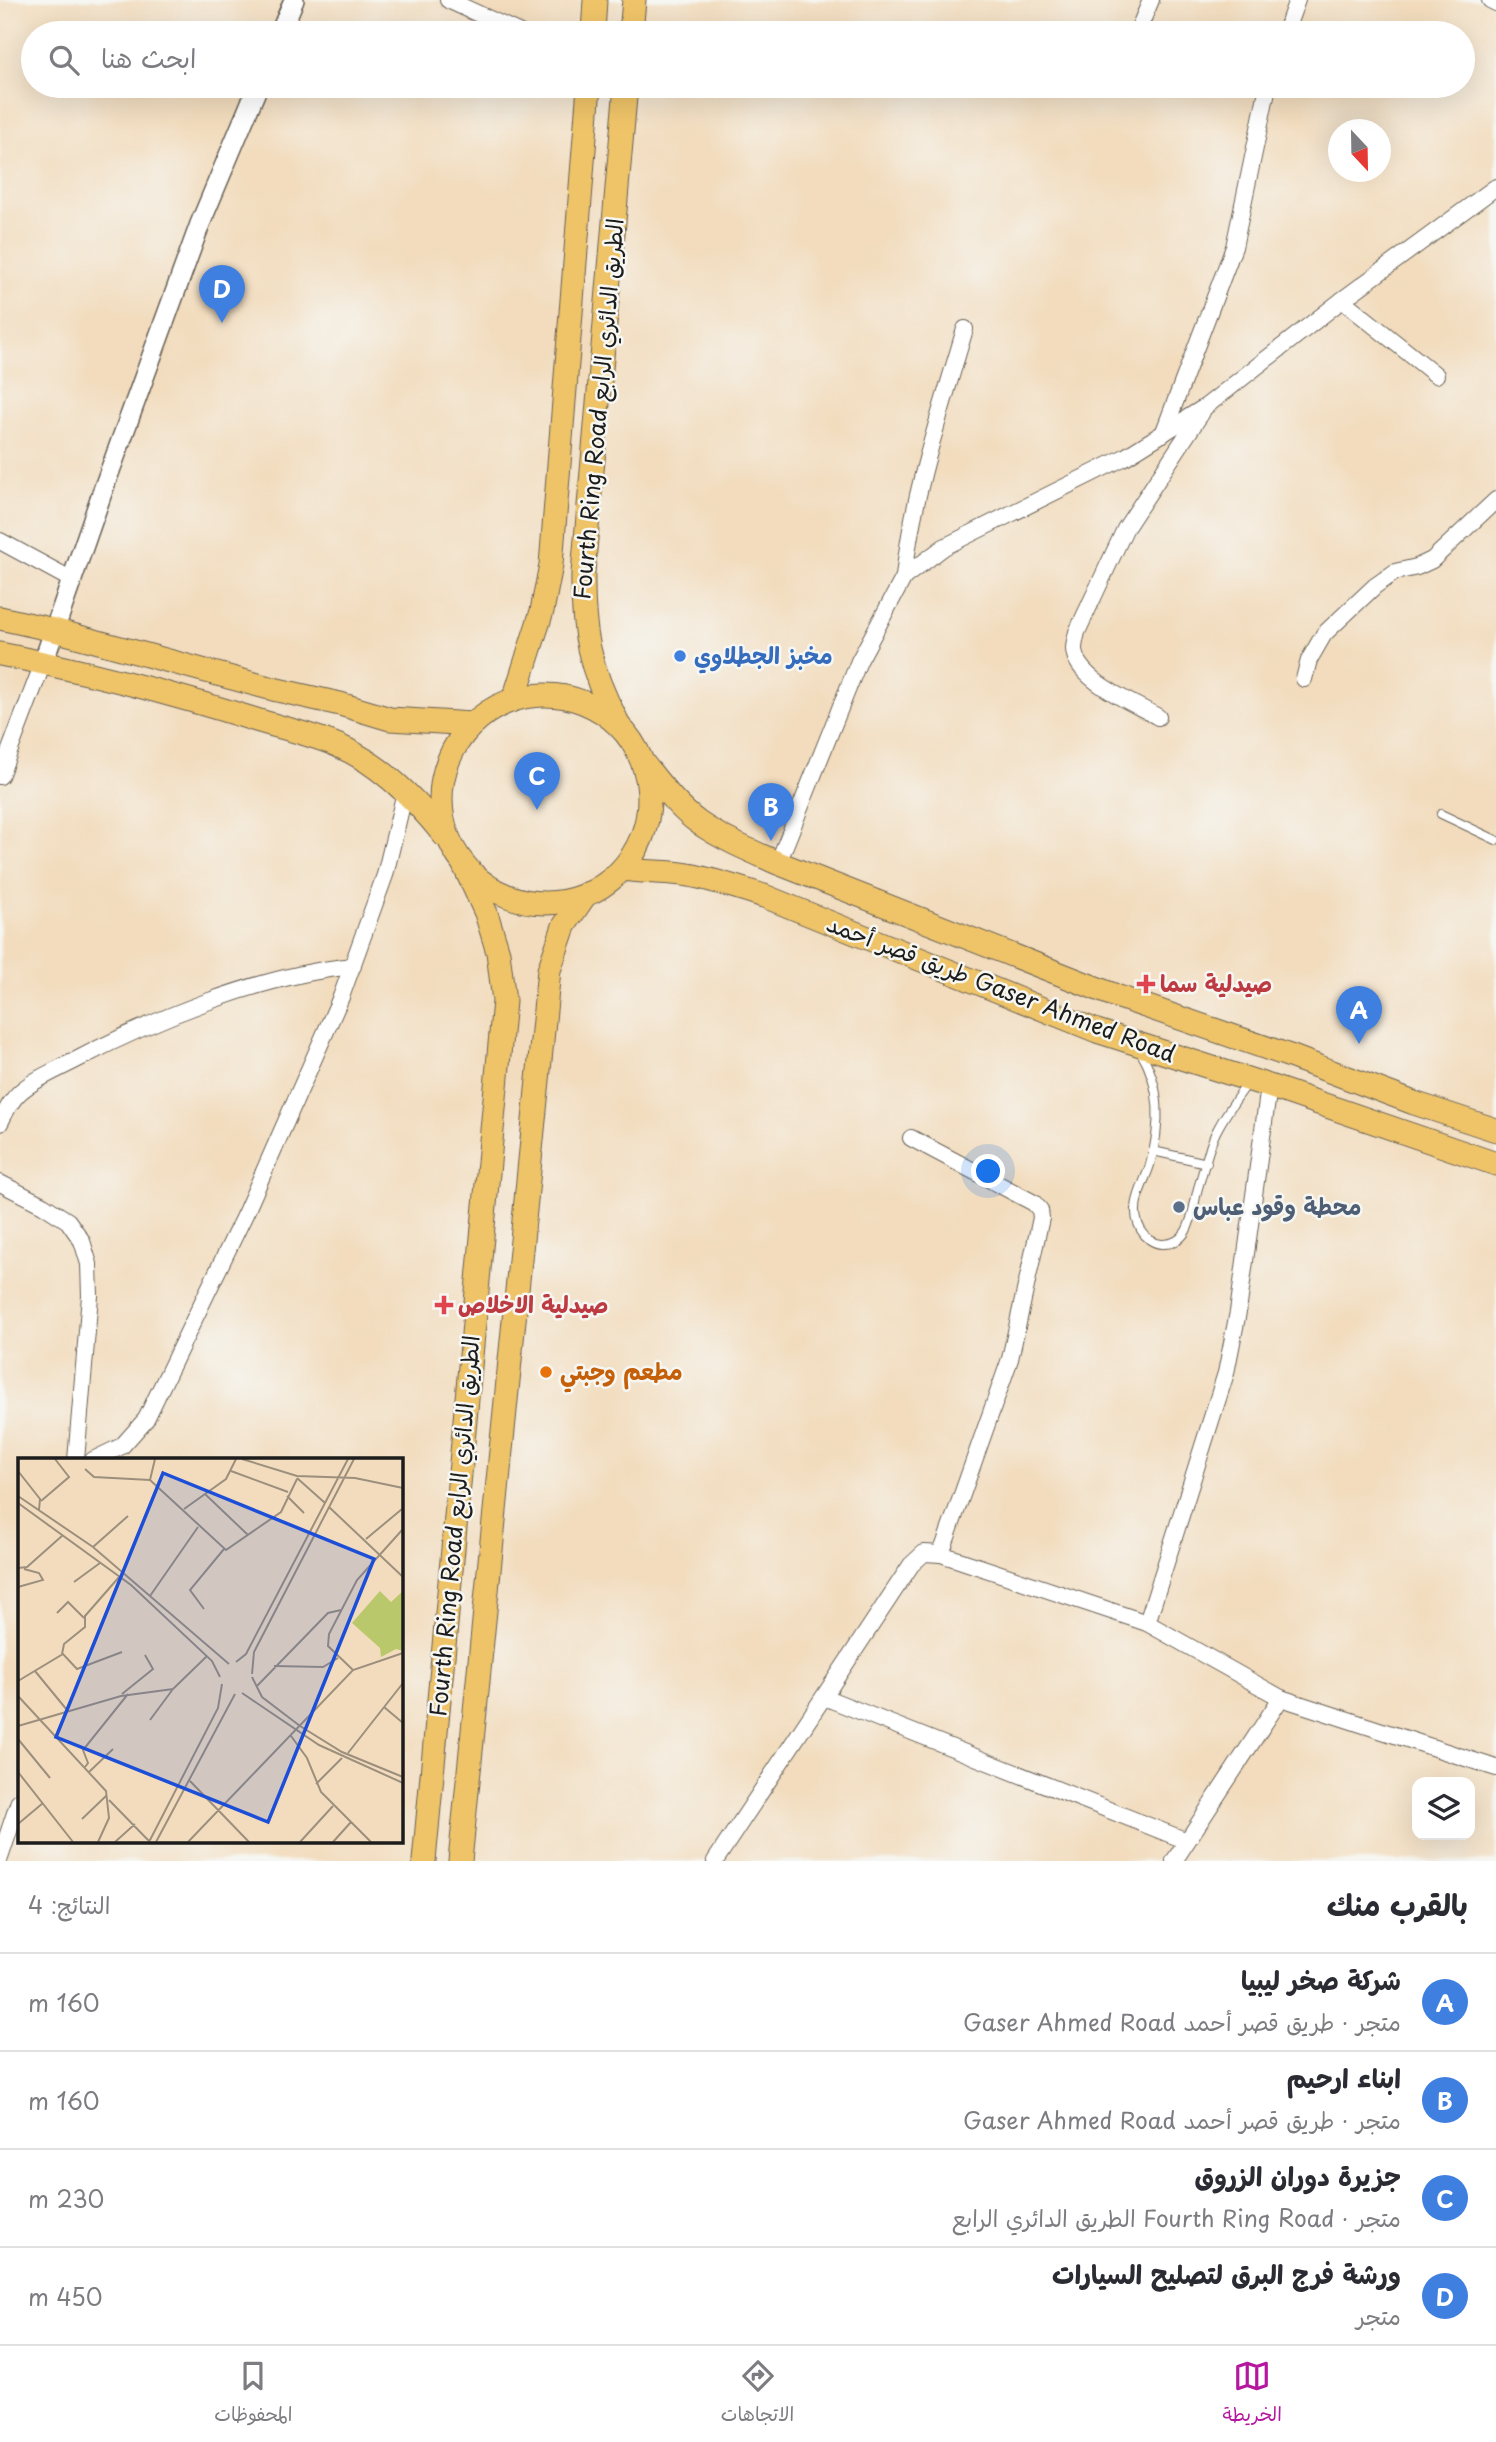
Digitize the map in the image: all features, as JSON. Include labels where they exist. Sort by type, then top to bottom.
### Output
[{"type":"main road","points":[[594,21],[595,0]]},
{"type":"main road","points":[[632,21],[634,0]]},
{"type":"main road","points":[[514,699],[542,611],[551,565],[588,98]]},
{"type":"main road","name":"Fourth Ring Road الطريق الدائري الرابع","points":[[619,725],[602,694],[589,657],[583,614],[583,587],[589,487],[625,98]]},
{"type":"main road","points":[[0,618],[390,719],[473,724]]},
{"type":"main road","points":[[0,654],[167,692],[340,746],[376,767],[405,792],[427,814],[457,853],[478,879],[497,892],[519,900],[541,903],[564,901],[586,894],[606,884],[636,850],[645,830],[649,785],[634,742],[619,725],[596,708],[570,697],[551,695],[514,699],[485,713],[453,750],[442,780],[442,813],[457,853]]},
{"type":"main road","name":"طريق قصر أحمد Gaser Ahmed Road","points":[[643,763],[669,796],[698,822],[736,844],[778,863],[1116,996],[1290,1056],[1414,1104],[1496,1130]]},
{"type":"main road","name":"Fourth Ring Road الطريق الدائري الرابع","points":[[424,1861],[504,1001],[498,952],[486,914],[457,853]]},
{"type":"main road","name":"طريق قصر أحمد Gaser Ahmed Road","points":[[622,869],[643,873],[686,874],[764,896],[1135,1044],[1260,1083],[1496,1164]]},
{"type":"main road","name":"Fourth Ring Road الطريق الدائري الرابع","points":[[460,1861],[489,1547],[549,970],[564,926],[586,894]]},
{"type":"street","points":[[285,21],[294,0]]},
{"type":"street","points":[[448,0],[494,21]]},
{"type":"street","points":[[1142,21],[1151,0]]},
{"type":"street","points":[[1289,21],[1297,0]]},
{"type":"street","points":[[1490,0],[1496,3]]},
{"type":"street","points":[[0,776],[200,224],[253,98]]},
{"type":"street","points":[[1163,434],[1234,247],[1265,98]]},
{"type":"street","points":[[904,577],[944,547],[1125,457],[1205,407],[1342,300],[1495,189]]},
{"type":"street","points":[[1342,300],[1436,375]]},
{"type":"street","points":[[778,863],[859,661],[904,577],[916,494],[965,329]]},
{"type":"street","points":[[1158,717],[1089,677],[1079,664],[1074,650],[1077,632],[1125,529],[1205,407]]},
{"type":"street","points":[[1304,679],[1309,660],[1324,634],[1375,586],[1395,572],[1432,560],[1496,500]]},
{"type":"street","points":[[0,541],[72,580]]},
{"type":"street","points":[[98,1458],[122,1446],[146,1419],[246,1212],[353,966],[385,875],[405,792]]},
{"type":"street","points":[[0,1123],[19,1093],[44,1077],[134,1031],[187,1010],[296,974],[353,966]]},
{"type":"street","points":[[1147,1623],[1226,1373],[1238,1312],[1260,1083]]},
{"type":"street","points":[[911,1138],[1034,1203],[1040,1210],[1041,1218],[1010,1359],[941,1554]]},
{"type":"street","points":[[0,1183],[68,1220],[82,1241],[89,1264],[90,1296],[76,1458]]},
{"type":"street","points":[[715,1861],[911,1566],[924,1553],[941,1554],[1147,1623],[1281,1698],[1496,1769]]},
{"type":"street","points":[[824,1697],[1187,1841]]},
{"type":"street","points":[[1174,1861],[1281,1698]]},
{"type":"street","points":[[0,1858],[18,1804]]},
{"type":"lane","points":[[1441,814],[1496,840]]},
{"type":"lane","points":[[1135,1044],[1156,1085],[1159,1109],[1153,1151],[1135,1205],[1135,1213],[1144,1236],[1158,1244],[1174,1244],[1183,1236],[1191,1220],[1215,1134],[1232,1105],[1260,1083]]},
{"type":"lane","points":[[1153,1151],[1207,1163]]},
{"type":"place","name":"ورشة فرج البرق لتصليح السيارات","points":[[222,323]]},
{"type":"place","name":"مخبز الجطلاوي","points":[[680,656]]},
{"type":"place","name":"جزيرة دوران الزروق","points":[[537,810]]},
{"type":"place","name":"ابناء ارحيم","points":[[771,841]]},
{"type":"place","name":"صيدلية سما","points":[[1146,984]]},
{"type":"place","name":"شركة صخر ليبيا","points":[[1359,1044]]},
{"type":"place","name":"محطة وقود عباس","points":[[1179,1207]]},
{"type":"place","name":"صيدلية الاخلاص","points":[[444,1305]]},
{"type":"place","name":"مطعم وجبتي","points":[[546,1372]]}]
